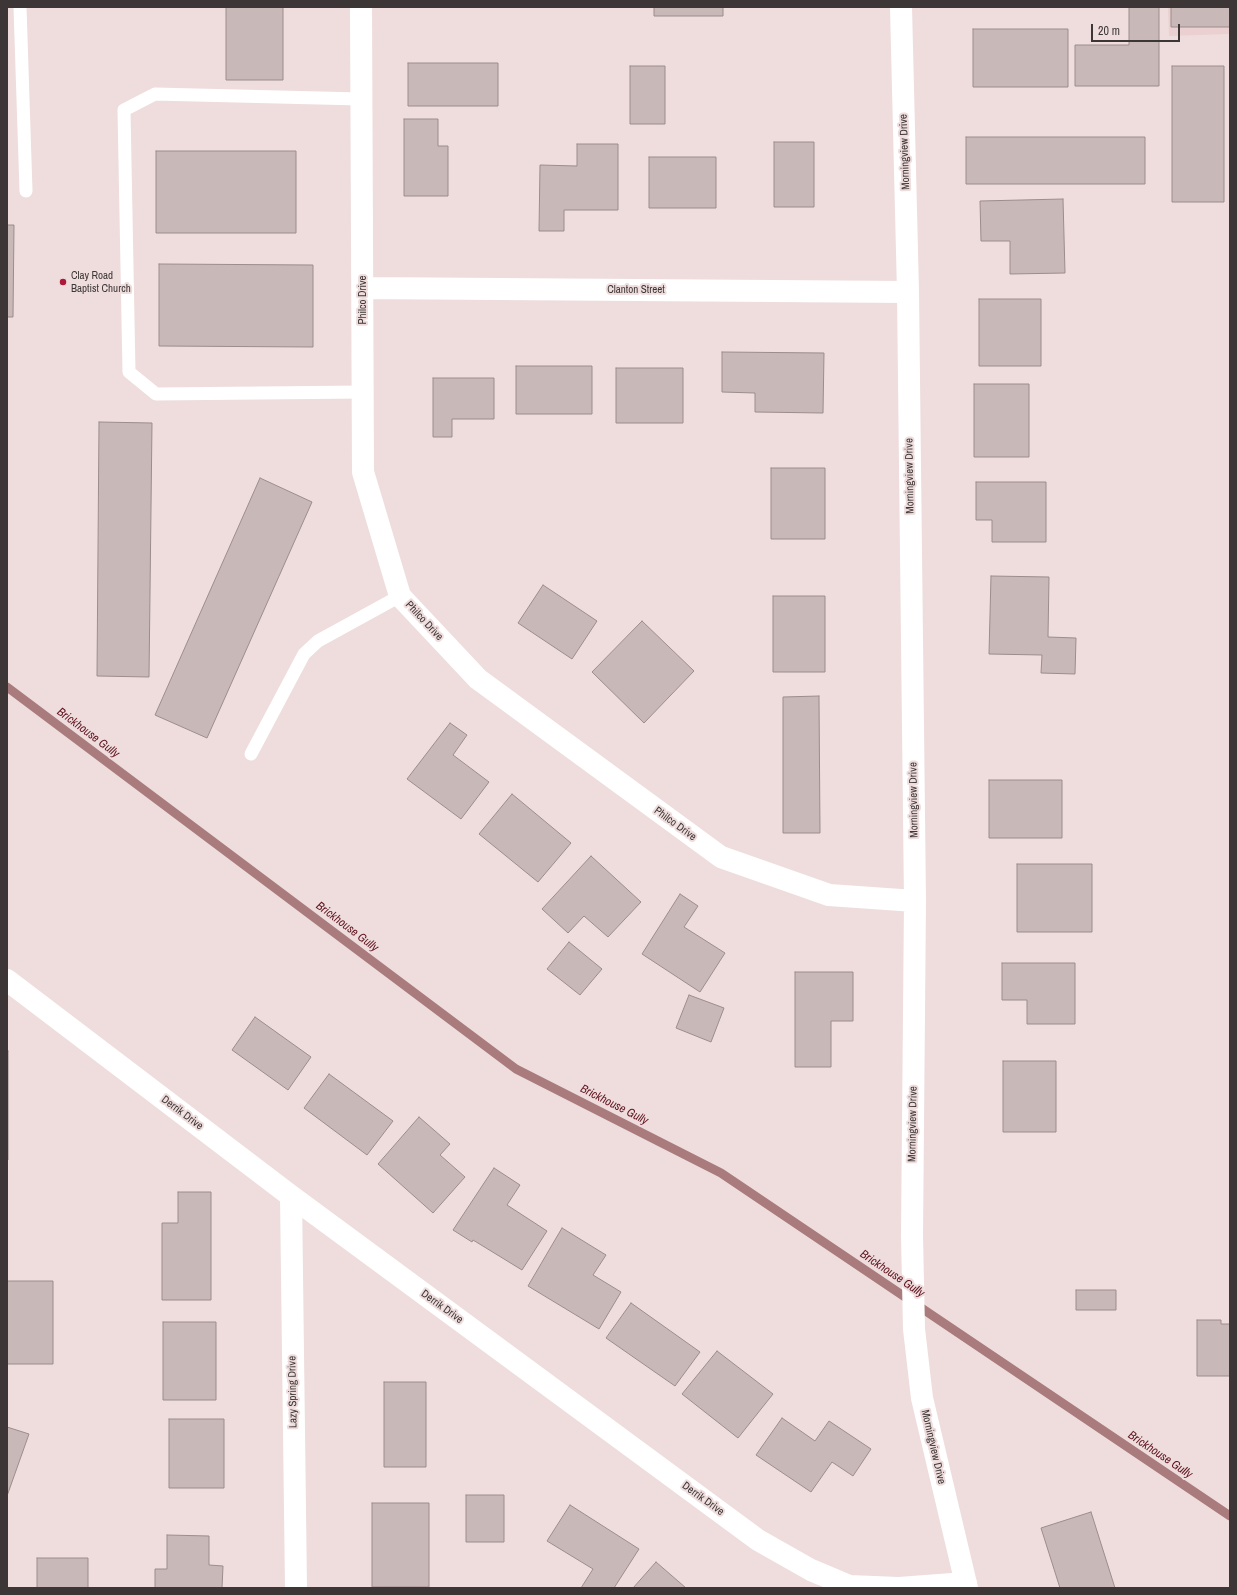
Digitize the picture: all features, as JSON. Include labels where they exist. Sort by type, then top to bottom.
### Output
[{"type":"street","name":"Philco Drive","points":[[361,7],[364,472],[400,596],[478,679],[721,857],[829,895],[915,901]]},
{"type":"street","name":"Morningview Drive","points":[[901,7],[908,292],[915,901],[912,1236],[914,1329],[922,1398],[966,1586]]},
{"type":"street","name":"Clanton Street","points":[[363,288],[908,292]]},
{"type":"street","name":"Derrik Drive","points":[[7,980],[291,1196],[758,1540],[811,1570],[849,1586],[899,1588],[966,1586]]},
{"type":"street","name":"Lazy Spring Drive","points":[[291,1196],[296,1588]]},
{"type":"lane","points":[[20,7],[26,191]]},
{"type":"lane","points":[[361,99],[155,94],[124,110],[129,372],[156,394],[364,392]]},
{"type":"lane","points":[[251,754],[304,654],[318,641],[400,596]]},
{"type":"shaded area","points":[[1168,7],[1230,7],[1230,34],[1169,36]]},
{"type":"building","points":[[226,7],[283,7],[283,80],[226,80]]},
{"type":"building","points":[[654,7],[723,7],[723,16],[654,16]]},
{"type":"building","points":[[1129,7],[1159,7],[1159,86],[1075,86],[1075,45],[1129,45]]},
{"type":"building","points":[[1171,7],[1230,7],[1230,27],[1171,27]]},
{"type":"building","points":[[973,29],[1068,29],[1068,87],[973,87]]},
{"type":"building","points":[[408,63],[498,63],[498,106],[408,106]]},
{"type":"building","points":[[630,66],[665,66],[665,124],[630,124]]},
{"type":"building","points":[[1172,66],[1224,66],[1224,202],[1172,202]]},
{"type":"building","points":[[404,119],[438,119],[438,146],[448,146],[448,196],[404,196]]},
{"type":"building","points":[[966,137],[1145,137],[1145,184],[966,184]]},
{"type":"building","points":[[774,142],[814,142],[814,207],[774,207]]},
{"type":"building","points":[[577,144],[618,144],[618,210],[564,210],[564,231],[539,231],[540,165],[577,166]]},
{"type":"building","points":[[156,151],[296,151],[296,233],[156,233]]},
{"type":"building","points":[[649,157],[716,157],[716,208],[649,208]]},
{"type":"building","points":[[1063,199],[1065,273],[1010,274],[1010,241],[981,241],[980,201]]},
{"type":"building","points":[[7,225],[14,225],[13,317],[7,317]]},
{"type":"building","points":[[159,264],[313,265],[313,347],[159,346]]},
{"type":"building","points":[[979,299],[1041,299],[1041,366],[979,366]]},
{"type":"building","points":[[722,352],[824,353],[823,413],[755,412],[755,393],[722,392]]},
{"type":"building","points":[[516,366],[592,366],[592,414],[516,414]]},
{"type":"building","points":[[616,368],[683,368],[683,423],[616,423]]},
{"type":"building","points":[[433,378],[494,378],[494,419],[452,419],[452,437],[433,437]]},
{"type":"building","points":[[974,384],[1029,384],[1029,457],[974,457]]},
{"type":"building","points":[[99,422],[152,423],[149,677],[97,676]]},
{"type":"building","points":[[771,468],[825,468],[825,539],[771,539]]},
{"type":"building","points":[[260,478],[312,502],[207,738],[155,715]]},
{"type":"building","points":[[976,482],[1046,482],[1046,542],[992,542],[992,520],[976,520]]},
{"type":"building","points":[[991,576],[1049,577],[1048,637],[1076,638],[1075,674],[1041,673],[1042,655],[989,654]]},
{"type":"building","points":[[543,585],[597,621],[572,659],[518,623]]},
{"type":"building","points":[[773,596],[825,596],[825,672],[773,672]]},
{"type":"building","points":[[642,621],[694,671],[644,723],[592,672]]},
{"type":"building","points":[[819,696],[820,833],[783,833],[783,697]]},
{"type":"building","points":[[450,723],[467,735],[453,755],[489,782],[461,819],[407,779]]},
{"type":"building","points":[[989,780],[1062,780],[1062,838],[989,838]]},
{"type":"building","points":[[512,794],[571,843],[538,882],[479,834]]},
{"type":"building","points":[[591,856],[641,902],[608,937],[584,916],[568,933],[542,909]]},
{"type":"building","points":[[1017,864],[1092,864],[1092,932],[1017,932]]},
{"type":"building","points":[[680,894],[698,906],[684,927],[725,953],[700,992],[642,954]]},
{"type":"building","points":[[569,942],[602,969],[580,995],[547,969]]},
{"type":"building","points":[[1002,963],[1075,963],[1075,1024],[1027,1024],[1027,1000],[1002,1000]]},
{"type":"building","points":[[795,972],[853,972],[853,1021],[831,1021],[831,1067],[795,1067]]},
{"type":"building","points":[[689,995],[724,1008],[711,1042],[676,1028]]},
{"type":"building","points":[[255,1017],[311,1057],[288,1090],[232,1050]]},
{"type":"building","points":[[7,1051],[8,1160],[7,1160]]},
{"type":"building","points":[[1003,1061],[1056,1061],[1056,1132],[1003,1132]]},
{"type":"building","points":[[329,1074],[393,1121],[367,1155],[304,1108]]},
{"type":"building","points":[[419,1117],[450,1144],[440,1155],[465,1177],[433,1213],[378,1164]]},
{"type":"building","points":[[494,1168],[520,1185],[507,1205],[547,1231],[522,1270],[473,1240],[472,1242],[453,1230]]},
{"type":"building","points":[[178,1192],[211,1192],[211,1300],[162,1300],[162,1223],[178,1223]]},
{"type":"building","points":[[562,1228],[606,1255],[593,1275],[621,1292],[599,1329],[528,1286]]},
{"type":"building","points":[[7,1281],[53,1281],[53,1364],[7,1364]]},
{"type":"building","points":[[1076,1290],[1116,1290],[1116,1310],[1076,1310]]},
{"type":"building","points":[[631,1303],[700,1352],[675,1386],[606,1338]]},
{"type":"building","points":[[1197,1320],[1221,1320],[1221,1324],[1230,1324],[1230,1376],[1197,1376]]},
{"type":"building","points":[[163,1322],[216,1322],[216,1400],[163,1400]]},
{"type":"building","points":[[717,1351],[773,1394],[738,1438],[682,1394]]},
{"type":"building","points":[[384,1382],[426,1382],[426,1467],[384,1467]]},
{"type":"building","points":[[782,1418],[815,1441],[829,1421],[871,1449],[853,1476],[832,1462],[811,1492],[756,1455]]},
{"type":"building","points":[[169,1419],[224,1419],[224,1488],[169,1488]]},
{"type":"building","points":[[7,1427],[29,1434],[7,1496]]},
{"type":"building","points":[[466,1495],[504,1495],[504,1542],[466,1542]]},
{"type":"building","points":[[372,1503],[429,1503],[429,1587],[372,1587]]},
{"type":"building","points":[[570,1505],[639,1549],[614,1588],[581,1588],[593,1569],[547,1541]]},
{"type":"building","points":[[1091,1512],[1115,1588],[1060,1588],[1041,1528]]},
{"type":"building","points":[[167,1535],[209,1536],[209,1565],[223,1566],[222,1588],[155,1588],[155,1569],[167,1569]]},
{"type":"building","points":[[37,1558],[88,1558],[88,1588],[37,1588]]},
{"type":"building","points":[[656,1562],[686,1588],[633,1588]]},
{"type":"waterway","name":"Brickhouse Gully","points":[[7,687],[516,1069],[721,1173],[1230,1516]]},
{"type":"place","name":"Clay Road Baptist Church","points":[[63,282]]}]
